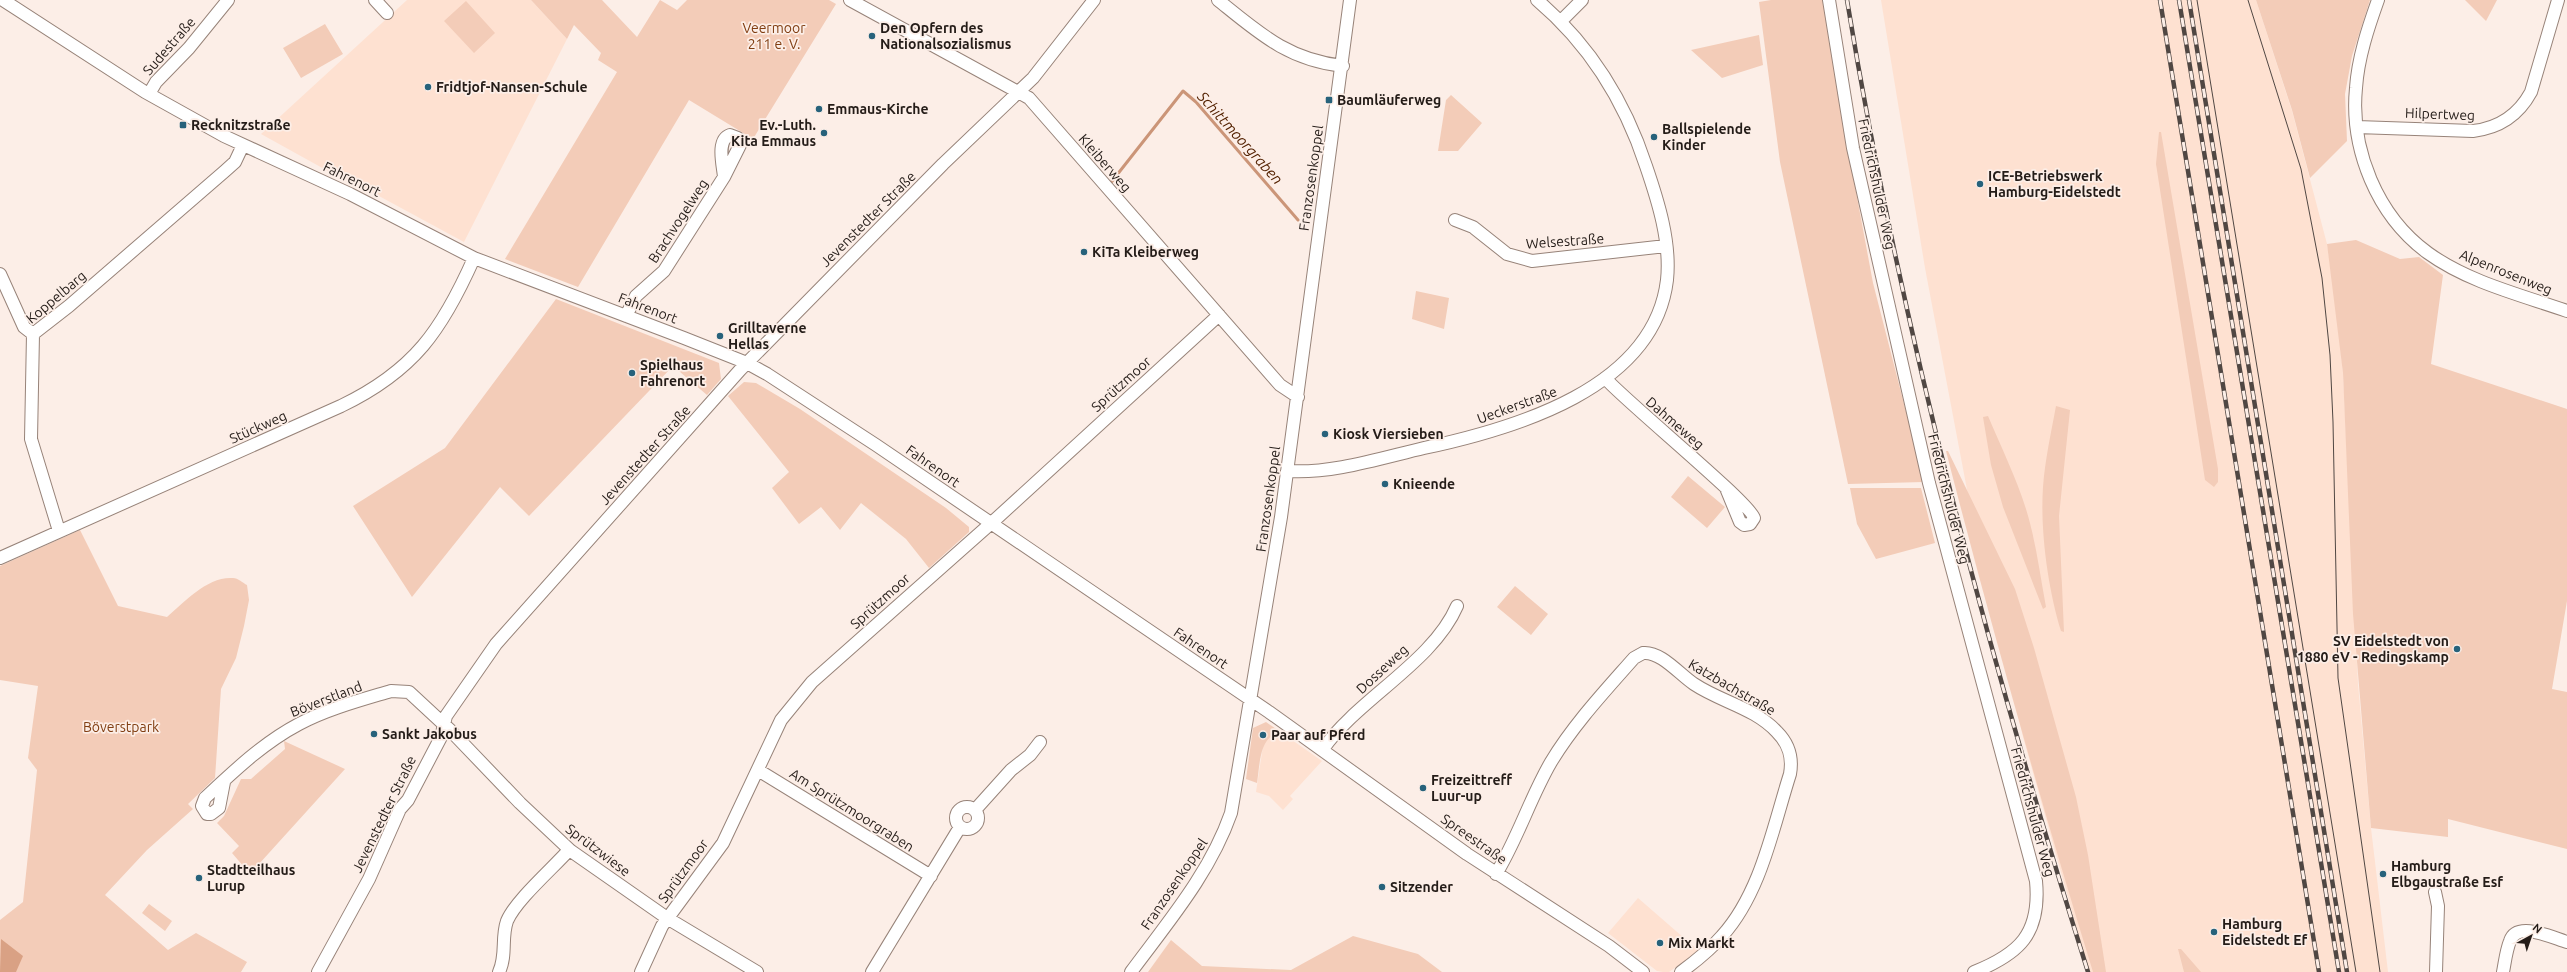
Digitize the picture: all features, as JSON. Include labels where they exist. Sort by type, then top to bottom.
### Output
[{"type":"street","name":"Fahrenort","points":[[3,0],[149,94],[243,145],[350,194],[474,258],[747,362],[809,400],[1250,700]]},
{"type":"street","name":"Sudestraße","points":[[149,94],[156,82],[189,48],[228,0]]},
{"type":"street","points":[[375,0],[387,12]]},
{"type":"street","name":"Kleiberweg","points":[[850,0],[1028,98],[1280,385],[1298,397]]},
{"type":"street","name":"Jevenstedter Straße","points":[[318,972],[369,880],[400,809],[408,800],[440,737],[451,707],[496,644],[747,362],[943,164],[1033,78],[1094,0]]},
{"type":"street","points":[[1218,0],[1275,45],[1306,59],[1342,66]]},
{"type":"street","name":"Franzosenkoppel","points":[[1131,972],[1193,887],[1221,840],[1231,813],[1238,783],[1298,397],[1306,321],[1350,0]]},
{"type":"street","name":"Ueckerstraße","points":[[1287,471],[1310,472],[1332,468],[1496,431],[1550,411],[1605,378],[1639,343],[1656,315],[1667,280],[1666,246],[1650,175],[1635,134],[1607,80],[1561,21],[1537,0]]},
{"type":"street","points":[[1561,21],[1582,0]]},
{"type":"street","name":"Friedrichshulder Weg","points":[[1829,0],[1853,148],[1929,483],[2036,881],[2036,911],[2024,939],[2008,956],[1974,972]]},
{"type":"street","name":"Alpenrosenweg","points":[[2378,0],[2357,77],[2357,127],[2361,153],[2375,190],[2387,209],[2413,240],[2428,253],[2459,271],[2567,311]]},
{"type":"street","name":"Hilpertweg","points":[[2357,127],[2473,132],[2491,128],[2509,120],[2523,106],[2531,92],[2558,0]]},
{"type":"street","name":"Koppelbarg","points":[[59,531],[31,439],[32,334],[69,306],[225,171],[235,162],[243,145]]},
{"type":"street","name":"Brachvogelweg","points":[[626,316],[636,296],[664,271],[724,177]]},
{"type":"street","name":"Welsestraße","points":[[1455,220],[1473,227],[1507,254],[1532,261],[1666,246]]},
{"type":"street","name":"Stückweg","points":[[0,558],[341,406],[378,386],[407,364],[429,340],[456,296],[474,258]]},
{"type":"street","points":[[0,274],[24,327],[32,334]]},
{"type":"street","name":"Sprützmoor","points":[[642,972],[653,943],[667,918],[723,843],[781,720],[812,682],[1219,315]]},
{"type":"street","name":"Dahmeweg","points":[[1605,378],[1619,393],[1726,488]]},
{"type":"street","name":"Dosseweg","points":[[1323,749],[1338,730],[1436,638],[1452,618],[1457,606]]},
{"type":"street","name":"Katzbachstraße","points":[[1496,874],[1505,859],[1541,780],[1560,747],[1634,658],[1643,653],[1657,656],[1697,686],[1770,725],[1783,738],[1792,758],[1790,774],[1762,861],[1745,901],[1723,936],[1681,972]]},
{"type":"street","name":"Böverstland","points":[[224,782],[267,744],[299,723],[391,691],[409,692],[444,724]]},
{"type":"street","name":"Spreestraße","points":[[1250,700],[1323,749],[1496,874],[1609,946],[1642,972]]},
{"type":"street","name":"Sprützwiese","points":[[444,724],[520,803],[569,850],[667,918],[757,972]]},
{"type":"street","points":[[872,972],[960,827],[968,830],[976,826],[979,818],[976,810],[1011,770],[1030,755],[1040,742]]},
{"type":"street","name":"Am Sprützmoorgraben","points":[[758,770],[931,876]]},
{"type":"street","points":[[499,972],[504,960],[505,930],[511,915],[569,850]]},
{"type":"street","points":[[2435,892],[2438,906],[2436,972]]},
{"type":"street","points":[[2503,972],[2510,940],[2516,933],[2526,930],[2567,942]]},
{"type":"shaded area","name":"Fridtjof-Nansen-Schule","points":[[407,0],[531,0],[567,39],[464,242],[366,189],[355,179],[352,182],[326,170],[261,134]]},
{"type":"shaded area","points":[[1881,0],[2256,0],[2292,111],[2327,244],[2337,310],[2343,373],[2358,684],[2371,828],[2388,972],[2089,972],[2023,737],[1972,516],[1925,268]]},
{"type":"shaded area","points":[[1274,733],[1282,733],[1322,761],[1290,796],[1293,799],[1283,810],[1269,796],[1256,792],[1263,746],[1267,738]]},
{"type":"shaded area","points":[[1638,898],[1699,951],[1669,972],[1657,971],[1608,933]]},
{"type":"shaded area","points":[[1,939],[23,956],[16,972],[0,972]]},
{"type":"green space","name":"Veermoor 211 e. V.","points":[[531,0],[602,0],[637,37],[660,0],[677,10],[687,0],[829,0],[836,4],[753,139],[689,100],[578,287],[505,259],[617,72],[598,60],[601,53],[574,25],[567,39]]},
{"type":"green space","points":[[1771,0],[1825,0],[1843,122],[1873,283],[1924,482],[1848,484],[1780,162],[1759,2]]},
{"type":"green space","points":[[2256,0],[2370,0],[2352,56],[2345,94],[2347,141],[2310,178],[2292,110]]},
{"type":"green space","points":[[2465,0],[2497,0],[2486,21]]},
{"type":"green space","points":[[466,1],[495,33],[474,53],[444,21]]},
{"type":"green space","points":[[325,24],[343,54],[301,78],[283,48]]},
{"type":"green space","points":[[1759,35],[1763,65],[1722,78],[1691,50]]},
{"type":"green space","points":[[1451,95],[1482,123],[1458,151],[1438,151],[1446,100]]},
{"type":"green space","points":[[2159,132],[2161,132],[2218,469],[2218,482],[2214,487],[2205,480],[2156,164]]},
{"type":"green space","points":[[2356,240],[2400,259],[2419,257],[2443,275],[2431,364],[2567,409],[2567,601],[2552,689],[2567,692],[2567,849],[2448,819],[2448,837],[2371,828],[2353,614],[2343,373],[2327,244]]},
{"type":"green space","points":[[1416,291],[1449,298],[1444,329],[1412,319]]},
{"type":"green space","points":[[556,299],[719,363],[721,379],[707,395],[673,366],[529,516],[500,487],[412,597],[353,506],[445,448]]},
{"type":"green space","points":[[744,382],[756,383],[800,409],[946,508],[969,527],[969,532],[929,568],[906,539],[861,503],[840,530],[821,507],[799,524],[772,488],[789,472],[728,396]]},
{"type":"green space","points":[[2056,406],[2070,410],[2059,516],[2064,632],[2061,631],[2052,597],[2046,560],[2042,504],[2048,446]]},
{"type":"green space","points":[[1988,416],[2018,485],[2026,509],[2035,546],[2046,607],[2043,609],[2003,507],[1991,465],[1983,417]]},
{"type":"green space","points":[[1946,451],[1948,451],[2015,589],[2034,648],[2076,797],[2088,855],[2106,972],[2093,972],[2016,712]]},
{"type":"green space","points":[[1688,476],[1725,507],[1707,528],[1671,497]]},
{"type":"green space","points":[[1850,488],[1921,488],[1935,543],[1876,559],[1857,524]]},
{"type":"green space","name":"Böverstpark","points":[[80,530],[118,606],[167,617],[197,591],[215,581],[224,578],[235,578],[247,585],[249,600],[236,658],[221,689],[215,778],[188,804],[193,809],[147,850],[105,895],[168,950],[196,933],[247,962],[241,972],[0,972],[0,920],[23,902],[37,770],[28,758],[38,686],[0,680],[0,566]]},
{"type":"green space","points":[[1515,586],[1548,614],[1531,635],[1497,607]]},
{"type":"green space","points":[[1266,722],[1282,733],[1274,734],[1265,744],[1260,759],[1257,783],[1246,779],[1253,728]]},
{"type":"green space","points":[[284,741],[345,769],[250,874],[232,853],[239,846],[217,823],[224,816],[241,779],[251,779],[285,749]]},
{"type":"green space","points":[[149,904],[172,921],[165,931],[142,913]]},
{"type":"green space","points":[[1353,936],[1418,954],[1442,972],[1148,972],[1171,940],[1202,966],[1291,970]]},
{"type":"green space","points":[[2178,949],[2181,949],[2201,972],[2184,972]]},
{"type":"waterway","name":"Schittmoorgraben","points":[[1109,185],[1183,91],[1196,102],[1298,220]]},
{"type":"tram line","points":[[2197,0],[2356,972]]},
{"type":"tram line","points":[[2248,0],[2301,169],[2322,278],[2330,355],[2333,422],[2338,678],[2380,972]]},
{"type":"railway","points":[[1847,0],[1893,246],[1950,490],[1982,612],[2016,732],[2088,972]]},
{"type":"railway","points":[[2160,0],[2319,972]]},
{"type":"railway","points":[[2179,0],[2339,972]]},
{"type":"railway","points":[[2189,0],[2347,972]]},
{"type":"place","name":"Den Opfern des Nationalsozialismus","points":[[872,36]]},
{"type":"place","name":"Fridtjof-Nansen-Schule","points":[[428,87]]},
{"type":"place","name":"Baumläuferweg","points":[[1329,100]]},
{"type":"place","name":"Emmaus-Kirche","points":[[819,109]]},
{"type":"place","name":"Recknitzstraße","points":[[183,125]]},
{"type":"place","name":"Ev.-Luth. Kita Emmaus","points":[[824,133]]},
{"type":"place","name":"Ballspielende Kinder","points":[[1654,137]]},
{"type":"place","name":"ICE-Betriebswerk Hamburg-Eidelstedt","points":[[1980,184]]},
{"type":"place","name":"KiTa Kleiberweg","points":[[1084,252]]},
{"type":"place","name":"Grilltaverne Hellas","points":[[720,336]]},
{"type":"place","name":"Spielhaus Fahrenort","points":[[632,373]]},
{"type":"place","name":"Kiosk Viersieben","points":[[1325,434]]},
{"type":"place","name":"Knieende","points":[[1385,484]]},
{"type":"place","name":"SV Eidelstedt von 1880 eV - Redingskamp","points":[[2457,649]]},
{"type":"place","name":"Sankt Jakobus","points":[[374,734]]},
{"type":"place","name":"Paar auf Pferd","points":[[1263,735]]},
{"type":"place","name":"Freizeittreff Luur-up","points":[[1423,788]]},
{"type":"place","name":"Hamburg Elbgaustraße Esf","points":[[2383,874]]},
{"type":"place","name":"Stadtteilhaus Lurup","points":[[199,878]]},
{"type":"place","name":"Sitzender","points":[[1382,887]]},
{"type":"place","name":"Hamburg Eidelstedt Ef","points":[[2214,932]]},
{"type":"place","name":"Mix Markt","points":[[1660,943]]}]
